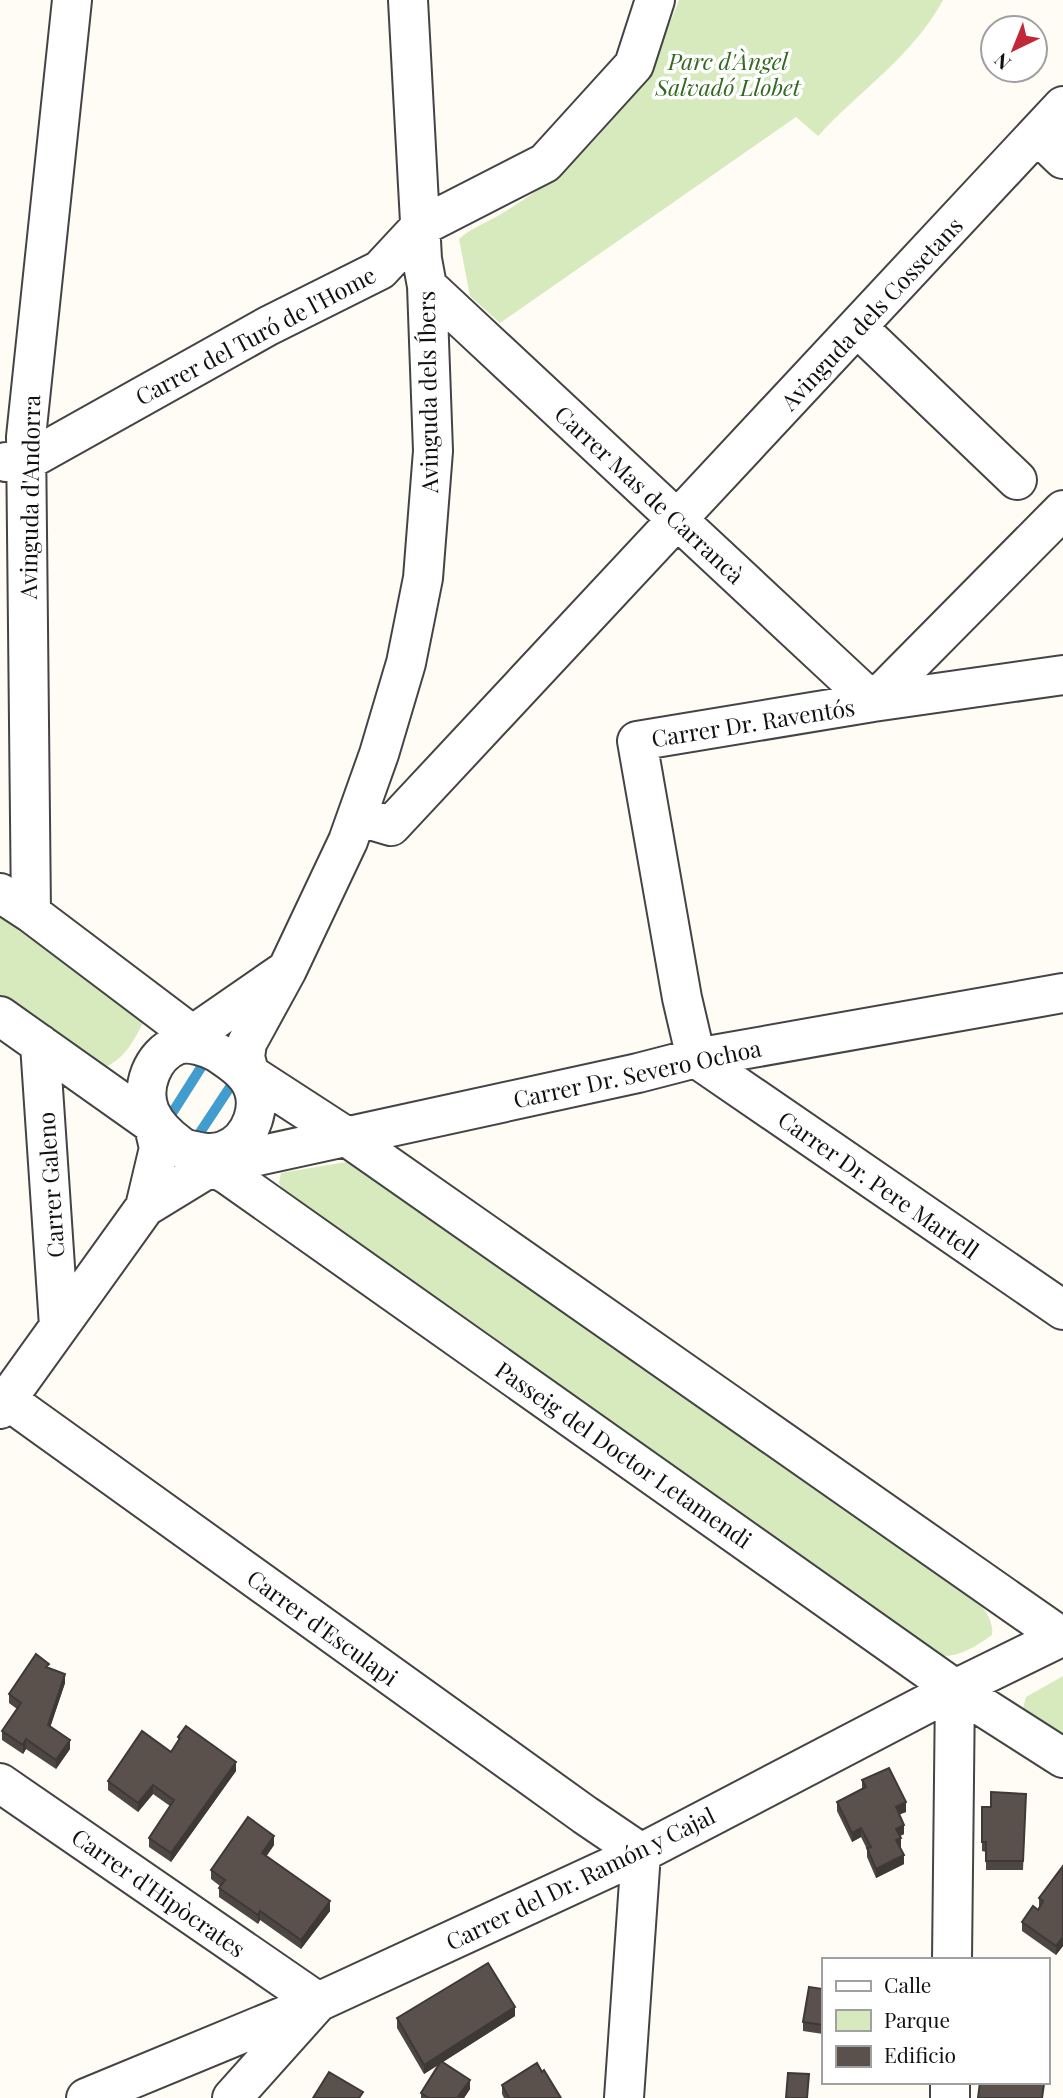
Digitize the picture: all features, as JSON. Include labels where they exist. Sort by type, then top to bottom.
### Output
[{"type":"street","name":"Avinguda d'Andorra","points":[[15,903],[13,462],[26,437],[72,0]]},
{"type":"street","name":"Avinguda dels Íbers","points":[[221,1060],[245,1058],[247,1043],[287,970],[348,841],[379,754],[406,663],[423,578],[433,451],[427,286],[422,259],[408,0]]},
{"type":"street","name":"Carrer del Turó de l'Home","points":[[13,462],[268,326],[380,270],[420,227],[545,163],[634,65],[655,0]]},
{"type":"street","name":"Avinguda dels Cossetans","points":[[357,816],[391,826],[857,327],[1050,146],[1063,106]]},
{"type":"street","name":"Carrer Mas de Carrancà","points":[[427,286],[873,702]]},
{"type":"street","points":[[857,327],[1017,481]]},
{"type":"street","points":[[873,702],[1063,510]]},
{"type":"street","name":"Carrer Dr. Raventós","points":[[696,1058],[682,998],[637,741],[873,702],[1063,676]]},
{"type":"street","points":[[15,903],[221,1060],[347,1137],[1062,1637]]},
{"type":"street","points":[[221,1060],[287,970]]},
{"type":"street","name":"Carrer Dr. Severo Ochoa","points":[[174,1138],[347,1137],[696,1058],[1063,993]]},
{"type":"street","name":"Passeig del Doctor Letamendi","points":[[0,1016],[955,1689],[1063,1758]]},
{"type":"street","name":"Carrer Galeno","points":[[40,1044],[59,1326]]},
{"type":"street","points":[[174,1138],[146,1094],[150,1072],[162,1056],[221,1060]]},
{"type":"street","name":"Carrer Dr. Pere Martell","points":[[696,1058],[1063,1310]]},
{"type":"street","name":"Avinguda dels Íbers","points":[[221,1060],[256,1109],[251,1126],[240,1140]]},
{"type":"street","name":"Carrer Galeno","points":[[3,1405],[145,1207],[174,1138]]},
{"type":"street","name":"Carrer Galeno","points":[[145,1207],[159,1148],[174,1138],[240,1140]]},
{"type":"street","name":"Carrer d'Esculapi","points":[[3,1405],[641,1853]]},
{"type":"street","name":"Carrer del Dr. Ramón y Cajal","points":[[86,2098],[318,2002],[641,1853],[955,1689],[1062,1637]]},
{"type":"street","points":[[952,1958],[955,1689]]},
{"type":"street","name":"Carrer d'Hipòcrates","points":[[0,1783],[318,2002]]},
{"type":"street","points":[[624,2098],[641,1853]]},
{"type":"street","points":[[232,2098],[318,2002]]},
{"type":"green space","name":"Parc d'Àngel Salvadó Llobet","points":[[679,0],[943,0],[917,39],[818,136],[796,117],[500,323],[470,296],[459,239],[532,194],[581,154],[602,132],[638,84],[667,30]]},
{"type":"green space","points":[[0,914],[145,1019],[128,1048],[117,1060],[102,1068],[0,998]]},
{"type":"green space","points":[[352,1161],[935,1572],[964,1589],[988,1615],[992,1635],[961,1653],[939,1656],[284,1193],[279,1183],[281,1173]]},
{"type":"green space","points":[[1063,1676],[1063,1744],[1023,1708],[1026,1697]]},
{"type":"building","points":[[36,1654],[49,1664],[46,1667],[65,1674],[48,1725],[70,1740],[56,1760],[26,1739],[23,1745],[2,1731],[21,1703],[9,1694]]},
{"type":"building","points":[[186,1726],[236,1762],[171,1853],[149,1838],[174,1800],[153,1785],[138,1803],[108,1781],[142,1731],[171,1752]]},
{"type":"building","points":[[889,1768],[906,1802],[896,1807],[904,1825],[896,1829],[901,1838],[896,1840],[904,1855],[876,1869],[867,1848],[871,1847],[861,1828],[852,1833],[837,1802],[866,1787],[862,1780]]},
{"type":"building","points":[[991,1792],[1026,1794],[1023,1861],[986,1861],[986,1842],[982,1842],[982,1807],[991,1807]]},
{"type":"building","points":[[248,1817],[274,1836],[262,1853],[330,1901],[301,1940],[260,1911],[258,1915],[219,1888],[225,1880],[211,1870]]},
{"type":"building","points":[[1063,1866],[1063,1937],[1056,1946],[1022,1922],[1033,1906],[1038,1910],[1043,1901],[1039,1898]]},
{"type":"building","points":[[488,1963],[515,2007],[424,2065],[397,2018]]},
{"type":"building","points":[[809,1987],[822,1989],[822,2025],[803,2022]]},
{"type":"building","points":[[441,2061],[470,2080],[457,2098],[429,2098],[421,2093]]},
{"type":"building","points":[[537,2063],[561,2098],[509,2098],[502,2085]]},
{"type":"building","points":[[329,2072],[363,2092],[359,2098],[313,2098]]},
{"type":"building","points":[[788,2073],[809,2074],[807,2098],[786,2098]]},
{"type":"building","points":[[980,2084],[1044,2084],[1042,2098],[978,2098]]},
{"type":"waterway","points":[[169,1118],[207,1058]]},
{"type":"waterway","points":[[197,1137],[236,1078]]}]
